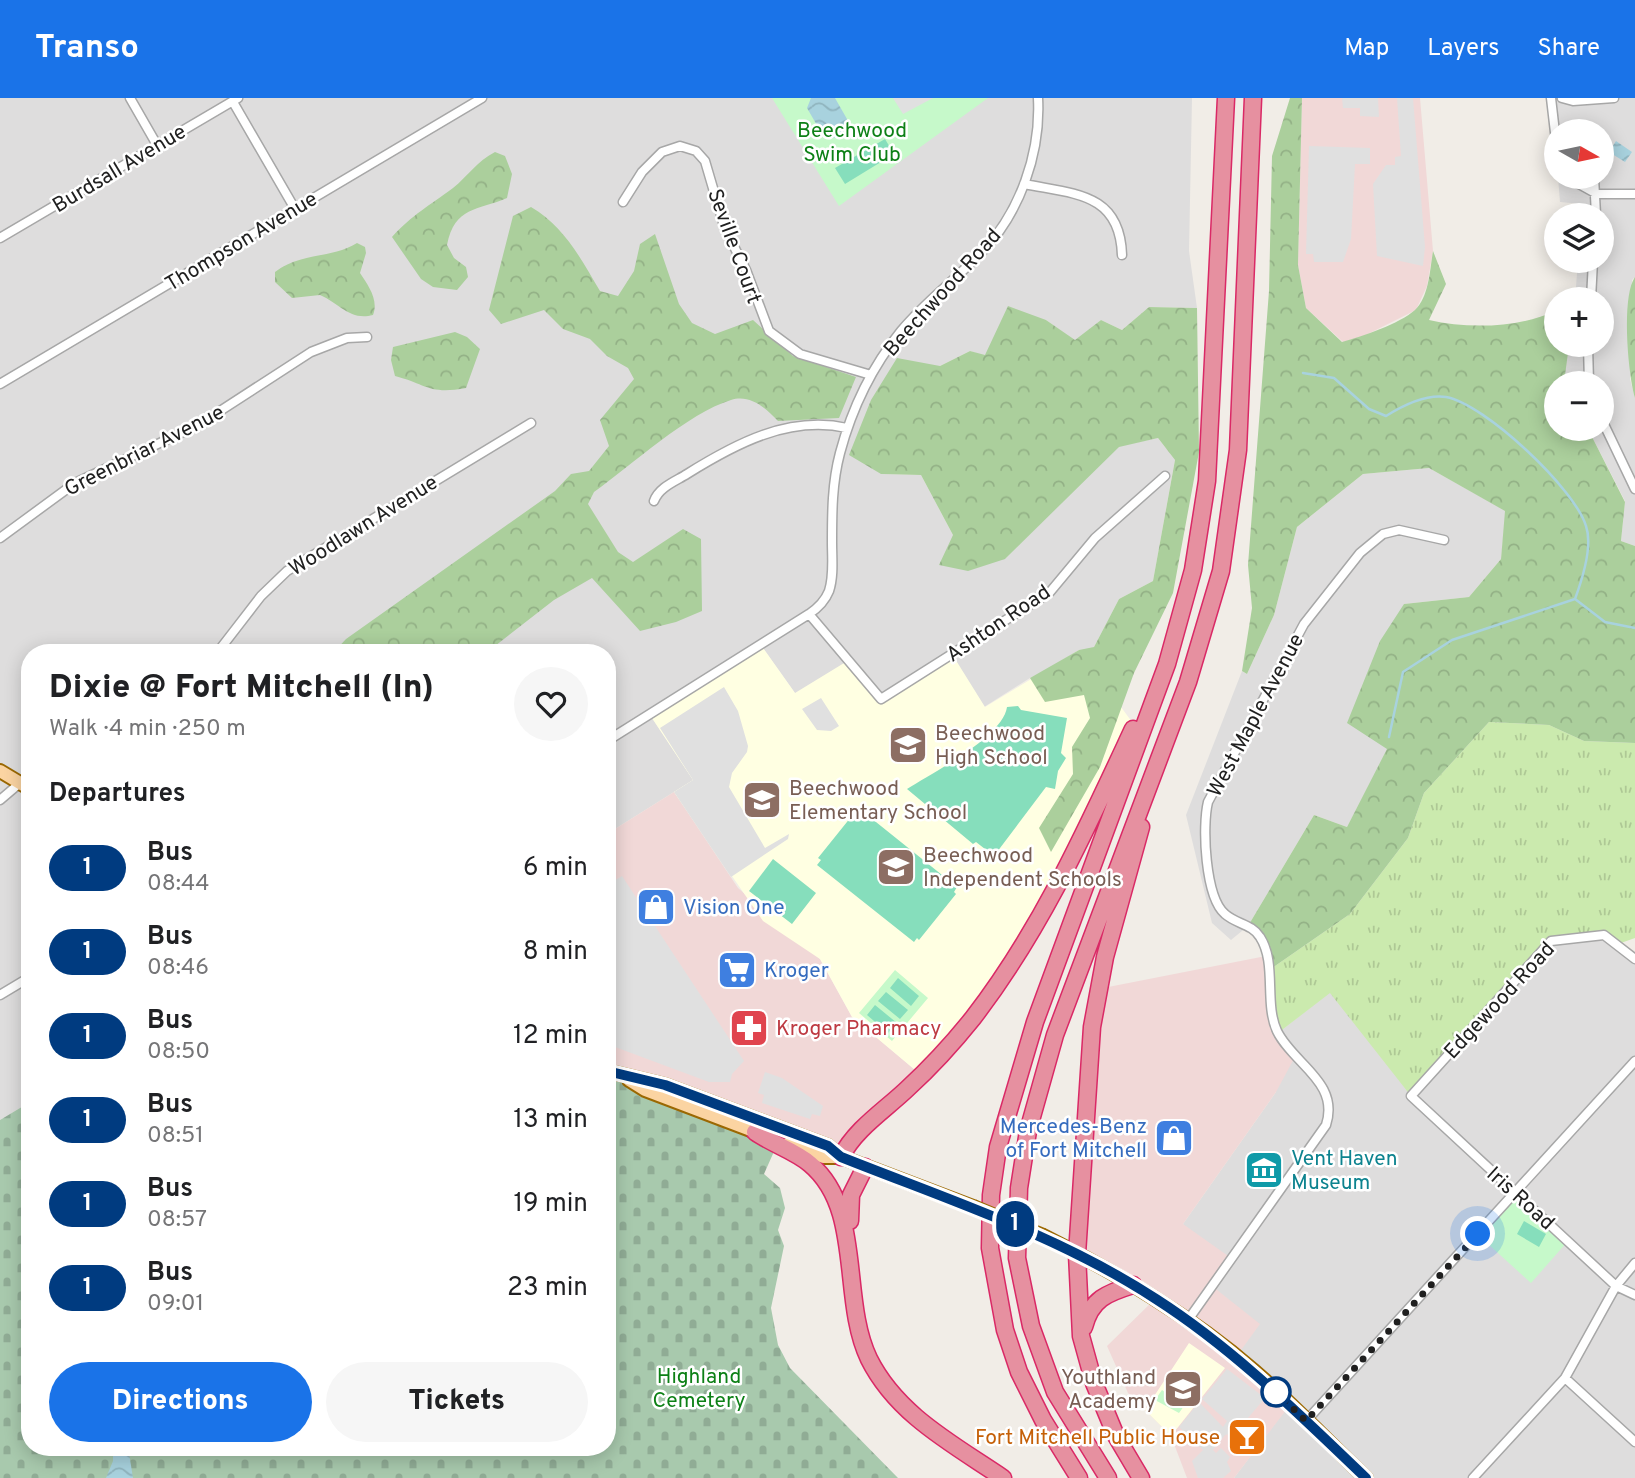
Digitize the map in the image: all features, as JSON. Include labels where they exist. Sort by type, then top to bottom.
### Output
[{"type":"highway","points":[[1079,1478],[1019,1372],[1005,1330],[990,1248],[991,1195],[998,1147],[1031,1035],[1184,611],[1199,540],[1206,481],[1226,98]]},
{"type":"highway","points":[[1108,1478],[1055,1392],[1031,1326],[1017,1258],[1018,1188],[1028,1131],[1055,1035],[1204,636],[1221,571],[1238,450],[1253,98]]},
{"type":"highway","points":[[841,1157],[848,1144],[910,1086],[959,1034],[1019,955],[1073,856],[1135,726],[1184,611]]},
{"type":"highway","points":[[1141,1478],[1108,1419],[1081,1336],[1077,1254],[1087,1083],[1098,989],[1159,761]]},
{"type":"highway","points":[[755,1132],[810,1163],[829,1185],[839,1202],[852,1297],[863,1342],[881,1377],[902,1406],[931,1430],[1003,1478]]},
{"type":"highway","points":[[849,1262],[849,1205],[865,1167]]},
{"type":"highway","points":[[1081,1336],[1088,1311],[1096,1300],[1133,1285]]},
{"type":"main road","points":[[0,771],[21,784]]},
{"type":"main road","points":[[616,1074],[665,1085],[828,1146],[841,1157],[973,1207],[1043,1236],[1077,1254],[1188,1320],[1253,1371],[1366,1478]]},
{"type":"main road","points":[[626,1077],[645,1090],[755,1132],[824,1157],[841,1157]]},
{"type":"street","points":[[130,98],[157,145]]},
{"type":"street","name":"Thompson Avenue","points":[[0,384],[482,98]]},
{"type":"street","name":"Beechwood Road","points":[[616,735],[809,614],[824,601],[830,589],[834,482],[847,428],[871,375],[890,346],[921,309],[984,251],[999,232],[1024,184],[1036,140],[1038,98]]},
{"type":"street","points":[[1551,98],[1554,119]]},
{"type":"street","points":[[1562,98],[1573,101],[1614,98]]},
{"type":"street","points":[[235,100],[295,209]]},
{"type":"street","name":"Burdsall Avenue","points":[[0,238],[235,100]]},
{"type":"street","name":"Seville Court","points":[[623,202],[642,172],[662,152],[680,146],[696,151],[705,161],[724,229],[746,270],[769,331],[800,354],[871,375]]},
{"type":"street","points":[[1024,184],[1084,197],[1104,206],[1119,229],[1122,255]]},
{"type":"street","points":[[1588,189],[1597,194],[1635,194]]},
{"type":"street","points":[[1596,189],[1597,203]]},
{"type":"street","name":"Greenbriar Avenue","points":[[0,538],[75,483],[200,424],[311,352],[347,338],[367,337]]},
{"type":"street","name":"Woodlawn Avenue","points":[[224,644],[261,596],[287,571],[531,423]]},
{"type":"street","points":[[654,500],[665,487],[744,440],[822,424],[847,428]]},
{"type":"street","points":[[1612,441],[1635,489]]},
{"type":"street","name":"Ashton Road","points":[[809,614],[881,699],[1050,592],[1096,538],[1165,477]]},
{"type":"street","name":"West Maple Avenue","points":[[1188,1320],[1326,1125],[1330,1109],[1323,1087],[1276,1028],[1261,938],[1248,926],[1224,914],[1215,900],[1205,833],[1208,802],[1304,624],[1360,553],[1383,534],[1398,530],[1444,540]]},
{"type":"street","points":[[0,800],[21,788]]},
{"type":"street","name":"Edgewood Road","points":[[1410,1096],[1551,941],[1604,934],[1635,959]]},
{"type":"street","points":[[0,995],[21,982]]},
{"type":"street","points":[[1306,1421],[1635,1061]]},
{"type":"street","name":"Iris Road","points":[[1410,1096],[1616,1286],[1635,1295]]},
{"type":"street","points":[[1473,1478],[1565,1378],[1616,1286],[1635,1263]]},
{"type":"street","points":[[1565,1378],[1635,1442]]},
{"type":"shaded area","points":[[0,98],[1192,98],[1189,251],[1197,308],[1149,307],[1122,330],[1101,320],[1075,341],[1046,320],[985,356],[970,351],[940,366],[881,474],[921,475],[953,535],[1005,559],[1119,446],[1158,438],[1175,460],[1153,581],[1119,599],[1094,647],[1030,678],[984,707],[795,693],[761,645],[650,715],[693,780],[616,828],[616,644],[21,644],[21,1107],[0,1120]]},
{"type":"shaded area","points":[[893,98],[933,98],[903,114]]},
{"type":"shaded area","points":[[1302,98],[1420,98],[1433,251],[1427,286],[1416,310],[1364,336],[1343,342],[1306,308],[1298,265]]},
{"type":"shaded area","points":[[1342,98],[1378,98],[1379,117],[1360,116],[1360,108],[1343,108]]},
{"type":"shaded area","points":[[1397,98],[1413,98],[1425,247],[1423,266],[1377,256],[1373,184],[1386,165],[1395,165],[1395,157],[1401,156]]},
{"type":"shaded area","points":[[1551,98],[1635,98],[1635,277],[1632,280],[1630,379],[1635,398],[1635,546],[1621,541],[1625,501],[1594,441],[1614,441],[1614,371],[1565,371],[1567,357],[1614,357],[1614,287],[1576,287],[1577,273],[1614,273],[1614,203],[1560,202],[1559,189],[1614,189],[1614,119],[1554,119]]},
{"type":"shaded area","points":[[1309,146],[1370,148],[1370,164],[1355,164],[1351,239],[1343,262],[1314,262],[1313,254],[1306,254]]},
{"type":"shaded area","points":[[1429,468],[1506,511],[1501,559],[1469,597],[1404,604],[1388,749],[1347,827],[1314,815],[1248,926],[1231,940],[1212,923],[1186,815],[1242,671],[1247,674],[1274,615],[1297,527],[1363,474]]},
{"type":"shaded area","name":"Beechwood Independent Schools","points":[[761,645],[795,693],[849,660],[881,699],[952,654],[985,707],[1079,650],[1135,726],[1046,908],[921,1075],[852,1017],[820,959],[763,921],[674,792],[693,780],[650,715]]},
{"type":"shaded area","points":[[724,687],[738,711],[748,746],[747,752],[732,773],[729,787],[765,848],[789,834],[788,839],[731,877],[674,792],[693,780],[660,728]]},
{"type":"shaded area","points":[[821,698],[839,726],[831,731],[817,730],[802,709]]},
{"type":"shaded area","points":[[674,792],[738,888],[820,959],[852,1017],[921,1075],[870,1122],[824,1157],[616,1075],[616,828]]},
{"type":"shaded area","points":[[622,876],[744,1061],[732,1074],[730,1082],[709,1082],[616,1047],[616,880]]},
{"type":"shaded area","points":[[1604,935],[1635,959],[1635,1478],[1234,1478],[1289,1405],[1236,1357],[1212,1286],[1183,1224],[1276,1092],[1278,1033],[1330,992],[1551,941]]},
{"type":"shaded area","points":[[1266,956],[1274,1021],[1296,1055],[1276,1092],[1183,1224],[1231,1258],[1212,1286],[1260,1324],[1236,1357],[1290,1405],[1234,1478],[1187,1478],[1171,1436],[1128,1393],[1107,1346],[1155,1299],[1077,1254],[1098,989]]},
{"type":"shaded area","points":[[765,1072],[782,1078],[823,1106],[820,1116],[812,1114],[810,1119],[762,1103],[764,1095],[758,1093]]},
{"type":"shaded area","name":"Youthland Academy","points":[[1189,1343],[1225,1368],[1171,1436],[1145,1410]]},
{"type":"shaded area","points":[[1227,1369],[1265,1398],[1236,1432],[1225,1435],[1213,1450],[1216,1453],[1221,1448],[1230,1457],[1227,1462],[1231,1471],[1223,1478],[1198,1478],[1192,1461],[1203,1450],[1179,1427],[1199,1402],[1223,1427],[1227,1421],[1202,1399]]},
{"type":"green space","name":"Beechwood Swim Club","points":[[772,98],[988,98],[839,206]]},
{"type":"green space","points":[[1290,98],[1302,98],[1298,265],[1306,308],[1342,342],[1390,325],[1415,310],[1426,290],[1433,251],[1446,284],[1429,320],[1476,326],[1509,324],[1544,316],[1544,357],[1567,357],[1566,371],[1544,371],[1544,441],[1594,441],[1625,502],[1621,541],[1635,546],[1635,743],[1584,741],[1549,725],[1489,722],[1424,793],[1408,838],[1350,914],[1268,971],[1263,944],[1248,926],[1314,815],[1347,827],[1387,749],[1347,723],[1380,641],[1404,604],[1469,597],[1501,559],[1505,511],[1429,468],[1363,474],[1297,527],[1274,615],[1247,674],[1242,671],[1252,608],[1248,565],[1269,291],[1272,156]]},
{"type":"green space","points":[[885,139],[894,154],[845,184],[835,168]]},
{"type":"green space","points":[[495,152],[505,156],[512,174],[507,198],[469,212],[456,223],[447,245],[454,258],[466,267],[468,277],[457,290],[433,287],[421,279],[392,237],[414,216],[453,188]]},
{"type":"green space","points":[[531,207],[543,215],[579,255],[600,291],[618,296],[634,271],[640,244],[655,234],[679,304],[692,323],[715,334],[753,320],[793,356],[856,377],[839,418],[778,421],[763,407],[751,401],[731,400],[679,428],[594,492],[588,504],[618,552],[633,562],[683,529],[701,539],[702,611],[676,622],[640,631],[592,578],[554,600],[498,644],[341,644],[555,491],[571,474],[589,471],[609,446],[600,420],[634,379],[628,368],[607,356],[590,339],[563,329],[544,310],[501,324],[489,310],[513,216]]},
{"type":"green space","points":[[357,243],[365,247],[366,253],[360,273],[374,298],[373,315],[351,314],[320,295],[292,298],[275,282],[275,272],[295,261],[337,251]]},
{"type":"green space","points":[[1635,277],[1635,398],[1628,354],[1627,318],[1628,301]]},
{"type":"green space","points":[[1008,306],[1046,320],[1075,340],[1101,320],[1122,330],[1149,307],[1197,308],[1199,452],[1173,593],[1134,673],[1100,767],[1051,852],[1039,828],[1073,774],[1072,747],[1090,718],[1084,695],[1045,702],[1030,678],[1079,650],[1094,647],[1119,599],[1153,581],[1175,460],[1158,438],[1119,447],[1005,559],[968,571],[939,565],[953,535],[921,475],[881,474],[849,455],[871,400],[897,358],[940,366],[970,351],[985,355]]},
{"type":"green space","points":[[455,332],[467,337],[480,349],[466,388],[428,388],[395,376],[391,360],[393,347]]},
{"type":"green space","points":[[1018,706],[1021,710],[1067,718],[1061,753],[1066,758],[1058,771],[1055,789],[1046,787],[994,856],[976,842],[973,844],[907,789],[980,742],[1003,718],[1007,707]]},
{"type":"green space","points":[[1489,722],[1549,725],[1584,741],[1635,743],[1635,938],[1618,944],[1610,937],[1556,938],[1411,1096],[1330,993],[1278,1033],[1268,971],[1350,914],[1408,838],[1424,793]]},
{"type":"green space","points":[[861,810],[957,887],[954,892],[956,894],[919,940],[917,938],[914,942],[817,865],[821,860],[818,858],[855,812],[858,814]]},
{"type":"green space","points":[[773,859],[816,893],[792,924],[749,891]]},
{"type":"green space","points":[[895,970],[928,998],[892,1041],[859,1013]]},
{"type":"green space","points":[[898,978],[919,996],[911,1006],[890,988]]},
{"type":"green space","points":[[886,992],[908,1010],[900,1019],[878,1001]]},
{"type":"green space","points":[[875,1005],[897,1023],[888,1033],[867,1015]]},
{"type":"green space","name":"Highland Cemetery","points":[[616,1075],[776,1147],[764,1174],[780,1188],[785,1208],[778,1230],[784,1246],[771,1308],[778,1345],[790,1368],[898,1478],[0,1478],[0,1120],[21,1107],[21,1456],[616,1456]]},
{"type":"green space","points":[[1516,1192],[1568,1241],[1531,1283],[1477,1234]]},
{"type":"green space","points":[[1524,1221],[1546,1234],[1539,1247],[1517,1234]]},
{"type":"green space","points":[[1162,1390],[1184,1406],[1179,1413],[1155,1400]]},
{"type":"water","points":[[811,98],[835,98],[847,119],[844,131],[835,138],[822,134],[807,108]]},
{"type":"water","points":[[1616,141],[1632,152],[1625,162],[1614,155]]},
{"type":"water","points":[[113,1456],[129,1456],[133,1478],[106,1478]]},
{"type":"waterway","points":[[1303,373],[1334,378],[1369,409],[1386,416],[1422,399],[1446,397],[1463,403],[1505,431],[1565,491],[1586,526],[1587,553],[1575,599]]},
{"type":"waterway","points":[[1575,599],[1605,622],[1635,628]]},
{"type":"waterway","points":[[1389,737],[1403,672],[1452,640],[1575,599]]},
{"type":"bus line","name":"1","points":[[616,1074],[665,1085],[828,1146],[841,1157],[1043,1236],[1105,1269],[1188,1320],[1253,1371],[1366,1478]]},
{"type":"place","name":"Beechwood High School","points":[[908,745]]},
{"type":"place","name":"Beechwood Elementary School","points":[[762,800]]},
{"type":"place","name":"Beechwood Independent Schools","points":[[896,867]]},
{"type":"place","name":"Vision One","points":[[656,907]]},
{"type":"place","name":"Kroger","points":[[737,970]]},
{"type":"place","name":"Kroger Pharmacy","points":[[749,1028]]},
{"type":"place","name":"Mercedes-Benz of Fort Mitchell","points":[[1174,1138]]},
{"type":"place","name":"Vent Haven Museum","points":[[1264,1170]]},
{"type":"place","name":"Youthland Academy","points":[[1183,1389]]},
{"type":"place","name":"Fort Mitchell Public House","points":[[1247,1437]]},
{"type":"route","points":[[1276,1392],[1306,1421],[1478,1234]]}]
